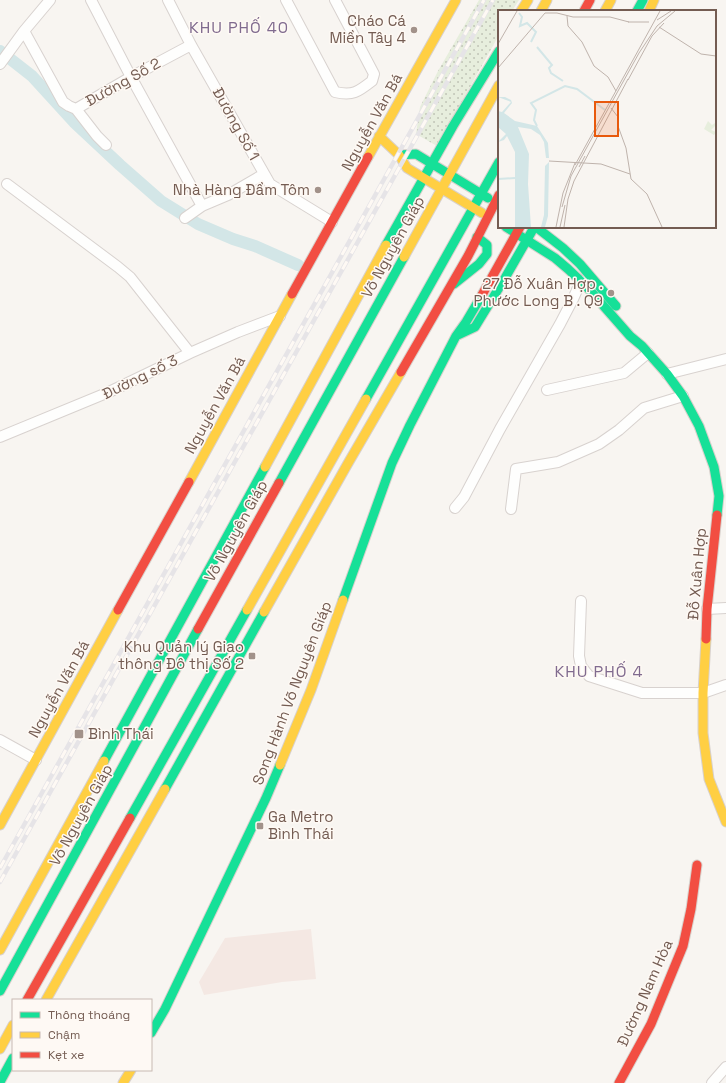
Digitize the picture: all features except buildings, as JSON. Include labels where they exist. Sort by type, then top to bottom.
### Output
[{"type":"main road","name":"Nguyễn Văn Bá","points":[[2,818],[36,760],[379,136],[456,0]]},
{"type":"main road","points":[[522,10],[528,0]]},
{"type":"main road","points":[[542,10],[547,0]]},
{"type":"main road","points":[[585,10],[590,0]]},
{"type":"main road","points":[[606,10],[611,0]]},
{"type":"main road","points":[[638,10],[643,0]]},
{"type":"main road","points":[[649,10],[654,0]]},
{"type":"main road","name":"Võ Nguyên Giáp","points":[[0,950],[232,529],[400,219],[498,53]]},
{"type":"main road","name":"Võ Nguyên Giáp","points":[[0,991],[498,87]]},
{"type":"main road","points":[[379,136],[399,155],[407,168],[491,218]]},
{"type":"main road","points":[[47,999],[477,237],[491,218],[498,200],[481,193],[416,154],[399,155]]},
{"type":"main road","points":[[28,999],[498,164]]},
{"type":"main road","points":[[456,336],[475,327],[534,228]]},
{"type":"main road","points":[[536,228],[563,248],[580,264],[622,313]]},
{"type":"main road","name":"Đỗ Xuân Hợp","points":[[518,230],[527,239],[555,258],[581,281],[630,336],[645,349],[667,374],[683,396],[699,426],[714,467],[718,496],[708,609],[703,693],[704,733],[709,779],[726,820]]},
{"type":"main road","name":"Song Hành Võ Nguyên Giáp","points":[[152,1031],[171,996],[266,798],[311,690],[392,463],[456,336],[466,322],[518,230]]},
{"type":"main road","points":[[452,247],[477,237]]},
{"type":"main road","points":[[450,287],[480,264],[487,254],[487,245],[477,237]]},
{"type":"main road","name":"Đỗ Xuân Hợp","points":[[632,325],[637,331],[645,349]]},
{"type":"main road","name":"Đường Nam Hòa","points":[[619,1083],[650,1024],[683,946],[691,909],[697,865]]},
{"type":"main road","points":[[0,1048],[12,1027]]},
{"type":"main road","points":[[0,1082],[12,1060]]},
{"type":"main road","points":[[123,1083],[130,1071]]},
{"type":"street","points":[[0,64],[24,31],[50,0]]},
{"type":"street","points":[[91,0],[131,77],[202,206]]},
{"type":"street","name":"Đường Số 1","points":[[168,0],[191,45],[270,184],[332,222]]},
{"type":"street","points":[[286,0],[335,92],[343,94],[357,92],[372,81],[374,74],[335,0]]},
{"type":"street","name":"Đường Số 2","points":[[24,31],[63,102],[76,109],[131,77],[191,45]]},
{"type":"street","points":[[76,109],[106,145]]},
{"type":"street","points":[[185,218],[202,206],[228,195],[264,174]]},
{"type":"street","points":[[7,184],[130,277],[190,353]]},
{"type":"street","points":[[454,508],[464,497],[500,429],[560,324],[581,281]]},
{"type":"street","name":"Đường số 3","points":[[0,437],[110,392],[190,353],[280,316]]},
{"type":"street","points":[[546,390],[624,373],[645,349]]},
{"type":"street","points":[[667,374],[726,359]]},
{"type":"street","points":[[511,509],[516,469],[558,462],[599,444],[619,430],[644,408],[683,396]]},
{"type":"street","points":[[581,601],[579,656],[581,666],[589,676],[642,693],[703,693],[726,685]]},
{"type":"street","points":[[708,609],[726,608]]},
{"type":"street","points":[[0,740],[36,760]]},
{"type":"street","points":[[712,1083],[726,1067]]},
{"type":"shaded area","points":[[311,929],[316,979],[282,982],[204,995],[199,982],[225,938]]},
{"type":"green space","points":[[479,0],[519,0],[513,10],[498,10],[498,37],[437,146],[416,134],[420,107],[438,71]]},
{"type":"waterway","points":[[0,51],[32,76],[74,122],[161,201],[198,224],[233,239],[255,246],[298,265]]},
{"type":"railway","points":[[0,868],[484,0]]},
{"type":"railway","points":[[0,882],[493,0]]},
{"type":"traffic: fast","points":[[638,10],[643,0]]},
{"type":"traffic: fast","points":[[386,245],[453,126],[498,53]]},
{"type":"traffic: fast","points":[[399,155],[416,154],[488,198]]},
{"type":"traffic: fast","points":[[366,399],[498,164]]},
{"type":"traffic: fast","points":[[508,228],[555,258],[568,269],[587,287],[630,336],[642,346],[667,374],[683,396],[699,426],[714,467],[719,496],[717,515]]},
{"type":"traffic: fast","points":[[537,228],[563,248],[580,264],[616,306]]},
{"type":"traffic: fast","points":[[458,335],[475,327],[532,231]]},
{"type":"traffic: fast","points":[[454,284],[479,264],[487,254],[487,245],[477,237]]},
{"type":"traffic: fast","points":[[279,483],[404,257]]},
{"type":"traffic: fast","points":[[343,600],[392,463],[456,336],[482,295]]},
{"type":"traffic: fast","points":[[104,761],[265,467]]},
{"type":"traffic: fast","points":[[130,818],[247,610]]},
{"type":"traffic: fast","points":[[165,789],[264,612]]},
{"type":"traffic: fast","points":[[0,991],[198,629]]},
{"type":"traffic: fast","points":[[152,1031],[165,1009],[266,798],[280,765]]},
{"type":"traffic: fast","points":[[0,1082],[12,1060]]},
{"type":"traffic: slow","points":[[368,157],[456,0]]},
{"type":"traffic: slow","points":[[522,10],[528,0]]},
{"type":"traffic: slow","points":[[542,10],[547,0]]},
{"type":"traffic: slow","points":[[606,10],[611,0]]},
{"type":"traffic: slow","points":[[649,10],[654,0]]},
{"type":"traffic: slow","points":[[404,257],[498,87]]},
{"type":"traffic: slow","points":[[379,136],[399,155],[407,168],[482,213]]},
{"type":"traffic: slow","points":[[265,467],[386,245]]},
{"type":"traffic: slow","points":[[189,482],[292,294]]},
{"type":"traffic: slow","points":[[264,612],[401,372]]},
{"type":"traffic: slow","points":[[247,610],[366,399]]},
{"type":"traffic: slow","points":[[280,765],[311,690],[343,600]]},
{"type":"traffic: slow","points":[[0,825],[118,610]]},
{"type":"traffic: slow","points":[[706,639],[703,693],[703,733],[709,779],[726,822]]},
{"type":"traffic: slow","points":[[0,950],[104,761]]},
{"type":"traffic: slow","points":[[47,999],[165,789]]},
{"type":"traffic: slow","points":[[0,1049],[12,1027]]},
{"type":"traffic: slow","points":[[123,1083],[130,1071]]},
{"type":"traffic: jam","points":[[585,10],[590,0]]},
{"type":"traffic: jam","points":[[292,294],[368,157]]},
{"type":"traffic: jam","points":[[401,372],[468,256],[498,197]]},
{"type":"traffic: jam","points":[[482,295],[519,228]]},
{"type":"traffic: jam","points":[[118,610],[189,482]]},
{"type":"traffic: jam","points":[[198,629],[279,483]]},
{"type":"traffic: jam","points":[[706,639],[707,609],[717,515]]},
{"type":"traffic: jam","points":[[28,999],[130,818]]},
{"type":"traffic: jam","points":[[619,1083],[651,1024],[683,946],[691,909],[697,865]]},
{"type":"place","name":"Cháo Cá Miền Tây 4","points":[[414,30]]},
{"type":"place","name":"Nhà Hàng Đầm Tôm","points":[[318,190]]},
{"type":"place","name":"27 Đỗ Xuân Hợp . Phước Long B . Q9","points":[[611,293]]},
{"type":"place","name":"Khu Quản lý Giao thông Đô thị Số 2","points":[[252,656]]},
{"type":"place","name":"Bình Thái","points":[[79,734]]},
{"type":"place","name":"Ga Metro Bình Thái","points":[[260,826]]},
{"type":"district","name":"KHU PHỐ 40","points":[[239,27]]},
{"type":"district","name":"KHU PHỐ 4","points":[[599,671]]}]
